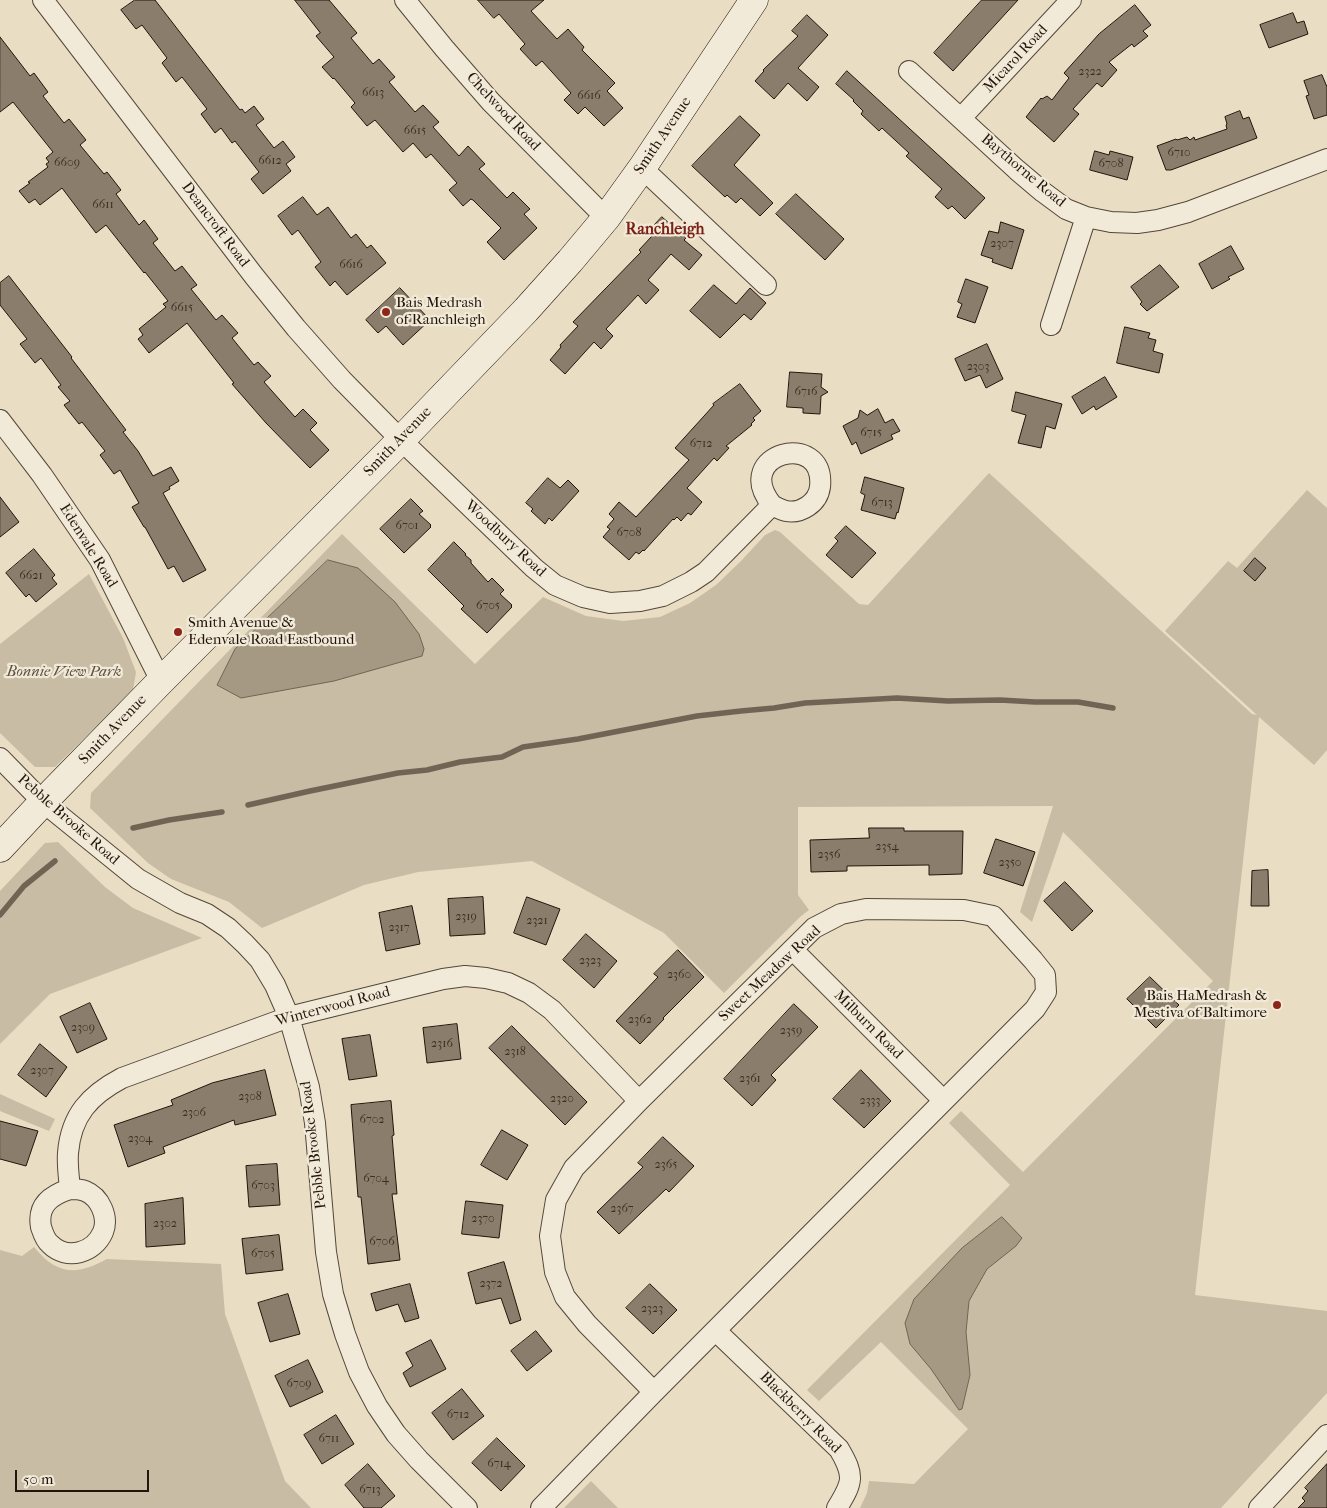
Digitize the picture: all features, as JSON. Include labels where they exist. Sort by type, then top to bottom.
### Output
[{"type":"main road","name":"Smith Avenue","points":[[0,848],[161,681],[401,440],[526,310],[570,261],[606,218],[642,168],[754,0]]},
{"type":"street","name":"Deancroft Road","points":[[43,0],[254,276],[342,380],[401,440]]},
{"type":"street","name":"Chelwood Road","points":[[406,0],[444,48],[491,102],[606,218]]},
{"type":"street","name":"Micarol Road","points":[[961,118],[1071,0]]},
{"type":"street","name":"Baythorne Road","points":[[909,71],[1043,192],[1066,209],[1086,217],[1111,222],[1137,223],[1158,220],[1188,212],[1327,159]]},
{"type":"street","points":[[642,168],[766,285]]},
{"type":"street","points":[[1051,326],[1086,217]]},
{"type":"street","name":"Edenvale Road","points":[[0,420],[42,475],[100,560],[161,681]]},
{"type":"street","name":"Woodbury Road","points":[[401,440],[534,568],[555,585],[583,597],[610,603],[640,602],[664,596],[690,582],[712,566],[772,505]]},
{"type":"street","name":"Pebble Brooke Road","points":[[0,758],[43,802],[138,879],[180,903],[207,914],[228,928],[260,960],[275,985],[289,1017],[309,1087],[315,1123],[326,1252],[333,1294],[345,1334],[360,1372],[377,1406],[396,1434],[467,1508]]},
{"type":"street","name":"Sweet Meadow Road","points":[[541,1508],[1035,1009],[1046,992],[1045,976],[994,916],[964,910],[866,909],[841,914],[814,928],[574,1168],[556,1200],[550,1236],[555,1272],[565,1296],[587,1324],[654,1392]]},
{"type":"street","name":"Milburn Road","points":[[793,950],[943,1100]]},
{"type":"street","name":"Winterwood Road","points":[[70,1189],[67,1155],[71,1132],[77,1116],[88,1102],[105,1087],[122,1078],[289,1017],[443,979],[465,976],[486,978],[508,983],[529,993],[552,1010],[639,1101]]},
{"type":"street","name":"Blackberry Road","points":[[716,1330],[838,1449],[847,1463],[851,1478],[848,1490],[837,1508]]},
{"type":"street","points":[[1259,1508],[1327,1435]]},
{"type":"green space","points":[[989,473],[1252,714],[1257,715],[1165,631],[1228,561],[1237,568],[1307,490],[1327,508],[1327,750],[1314,765],[1259,717],[1195,1295],[1327,1311],[1327,1393],[1221,1508],[860,1508],[867,1493],[869,1481],[914,1484],[968,1429],[881,1342],[819,1401],[807,1390],[1010,1185],[949,1123],[961,1111],[1023,1172],[1213,981],[1063,832],[1032,922],[1020,912],[1053,806],[798,807],[798,895],[809,910],[724,993],[664,933],[532,861],[418,872],[364,885],[262,928],[229,902],[171,879],[148,863],[90,808],[91,793],[342,534],[475,664],[543,597],[586,616],[623,621],[660,617],[690,603],[716,585],[765,535],[775,530],[780,532],[859,604],[868,605]]},
{"type":"green space","name":"Bonnie View Park","points":[[89,574],[123,638],[136,672],[133,690],[55,767],[35,767],[0,733],[0,644]]},
{"type":"green space","points":[[58,842],[105,887],[133,908],[202,938],[50,994],[0,1044],[0,891],[45,843]]},
{"type":"green space","points":[[0,1094],[55,1119],[49,1131],[0,1111]]},
{"type":"green space","points":[[34,1247],[51,1263],[59,1268],[68,1270],[86,1268],[107,1259],[221,1264],[225,1314],[285,1481],[311,1508],[0,1508],[0,1250],[22,1256]]},
{"type":"green space","points":[[591,1481],[618,1508],[564,1508]]},
{"type":"shaded area","points":[[328,560],[358,568],[395,602],[419,634],[424,649],[422,656],[334,681],[241,698],[217,685],[235,649]]},
{"type":"shaded area","points":[[1002,1217],[1022,1238],[1016,1246],[987,1269],[969,1301],[966,1332],[970,1375],[962,1409],[959,1410],[931,1369],[910,1344],[905,1323],[914,1299],[962,1248]]},
{"type":"building","points":[[135,0],[155,0],[240,110],[242,109],[245,113],[254,106],[264,119],[256,125],[274,148],[283,141],[295,157],[286,164],[291,171],[263,194],[251,179],[259,172],[235,141],[232,143],[221,128],[215,133],[201,114],[207,109],[182,77],[176,82],[162,63],[167,58],[142,25],[136,29],[121,10]]},
{"type":"building","points":[[295,0],[329,0],[357,33],[351,38],[373,64],[379,59],[395,77],[389,82],[415,112],[423,105],[439,122],[433,127],[459,156],[468,146],[485,164],[479,169],[507,198],[513,192],[530,209],[524,214],[537,228],[504,260],[487,242],[501,228],[473,200],[471,199],[463,206],[449,190],[457,183],[431,154],[426,158],[413,143],[403,152],[375,120],[367,126],[351,107],[355,103],[322,67],[334,57],[316,36],[320,33]]},
{"type":"building","points":[[478,0],[544,0],[531,11],[557,39],[568,29],[584,47],[582,50],[615,83],[607,91],[623,108],[604,126],[585,107],[578,114],[564,100],[571,93],[542,61],[536,66],[520,49],[525,44],[499,14],[494,18]]},
{"type":"building","points":[[982,0],[1018,0],[953,71],[934,53]]},
{"type":"building","points":[[1135,5],[1151,25],[1143,31],[1148,36],[1134,47],[1132,44],[1109,62],[1117,70],[1102,87],[1097,83],[1073,109],[1079,114],[1054,142],[1026,117],[1041,98],[1047,96],[1052,100],[1069,78],[1064,73],[1099,34]]},
{"type":"building","points":[[1293,13],[1297,23],[1304,21],[1308,34],[1269,48],[1260,25]]},
{"type":"building","points":[[807,15],[828,35],[798,68],[819,87],[807,101],[788,83],[774,99],[755,81],[763,70],[798,36],[792,31]]},
{"type":"building","points":[[0,37],[30,76],[34,73],[48,92],[43,96],[64,123],[69,119],[86,140],[80,145],[104,174],[107,172],[121,190],[116,194],[139,225],[144,220],[158,239],[153,243],[175,271],[182,266],[197,285],[191,289],[216,320],[222,315],[238,333],[232,338],[254,365],[258,362],[271,376],[264,382],[295,417],[303,409],[317,423],[310,430],[329,450],[310,468],[266,423],[232,384],[234,383],[187,323],[149,353],[138,339],[143,335],[139,329],[166,307],[163,304],[168,301],[106,225],[96,233],[62,188],[40,205],[35,199],[29,203],[19,191],[48,167],[46,164],[49,162],[46,158],[53,152],[13,102],[0,112]]},
{"type":"building","points":[[847,71],[985,198],[965,219],[952,206],[948,209],[935,197],[942,189],[906,156],[909,153],[882,128],[879,131],[861,114],[863,111],[854,100],[836,84]]},
{"type":"building","points":[[1322,75],[1327,87],[1327,115],[1314,119],[1306,96],[1309,95],[1304,81]]},
{"type":"building","points":[[1240,111],[1243,119],[1249,117],[1257,138],[1171,170],[1166,170],[1157,146],[1187,137],[1190,140],[1194,137],[1195,140],[1227,129],[1225,117]]},
{"type":"building","points":[[740,116],[760,135],[734,165],[773,203],[760,216],[741,198],[736,203],[727,195],[725,197],[692,166]]},
{"type":"building","points":[[1095,151],[1109,155],[1110,151],[1133,157],[1127,180],[1090,170]]},
{"type":"building","points":[[796,194],[844,239],[825,260],[776,214]]},
{"type":"building","points":[[303,197],[317,215],[328,207],[351,238],[356,234],[367,248],[371,245],[386,263],[347,295],[335,281],[330,286],[315,267],[321,262],[298,230],[292,235],[278,216]]},
{"type":"building","points":[[662,217],[686,238],[684,240],[702,255],[689,270],[671,254],[648,280],[659,290],[646,304],[638,295],[606,329],[613,336],[601,349],[594,342],[565,374],[550,360],[561,347],[560,345],[578,326],[573,322],[641,252],[639,250],[652,236],[648,232]]},
{"type":"building","points":[[1001,222],[1024,230],[1012,269],[992,262],[993,259],[981,255],[989,231],[998,233]]},
{"type":"building","points":[[1231,246],[1244,269],[1228,277],[1230,279],[1212,289],[1199,264]]},
{"type":"building","points":[[1160,265],[1179,287],[1147,311],[1140,304],[1142,302],[1131,287]]},
{"type":"building","points":[[9,276],[126,430],[123,432],[138,451],[153,476],[171,467],[179,481],[163,493],[206,570],[183,582],[174,566],[168,569],[132,507],[139,503],[120,470],[114,474],[100,455],[105,451],[82,422],[79,424],[64,405],[70,401],[58,387],[61,385],[41,358],[35,363],[20,344],[27,339],[0,305],[0,283]]},
{"type":"building","points":[[966,279],[988,287],[975,323],[957,317],[962,304],[958,302]]},
{"type":"building","points":[[714,285],[736,304],[750,288],[766,303],[751,320],[744,314],[720,338],[690,311]]},
{"type":"building","points":[[400,288],[430,320],[403,345],[386,326],[378,333],[366,320]]},
{"type":"building","points":[[1125,327],[1150,333],[1148,338],[1156,340],[1153,351],[1163,354],[1159,373],[1117,363]]},
{"type":"building","points":[[987,344],[1003,379],[986,388],[980,375],[965,381],[955,359]]},
{"type":"building","points":[[790,372],[822,374],[821,387],[828,392],[821,396],[820,414],[803,413],[803,408],[787,407]]},
{"type":"building","points":[[1105,377],[1117,397],[1096,410],[1094,406],[1082,414],[1072,397]]},
{"type":"building","points":[[740,384],[761,411],[753,418],[755,420],[752,425],[726,446],[729,448],[717,461],[714,458],[687,488],[702,502],[691,515],[688,513],[681,521],[677,517],[673,519],[644,551],[639,554],[636,552],[629,560],[603,537],[610,529],[607,527],[614,519],[609,514],[619,502],[636,517],[689,460],[675,448],[713,404]]},
{"type":"building","points":[[1016,392],[1062,404],[1055,429],[1046,426],[1041,448],[1018,443],[1026,415],[1012,411]]},
{"type":"building","points":[[878,409],[885,423],[893,419],[900,431],[891,435],[893,439],[861,454],[856,442],[852,445],[843,426],[858,418],[860,410],[867,415]]},
{"type":"building","points":[[865,477],[904,488],[895,519],[861,510],[865,495],[861,493]]},
{"type":"building","points":[[548,478],[560,488],[568,480],[579,491],[552,521],[549,518],[545,524],[531,511],[533,509],[526,503]]},
{"type":"building","points":[[0,497],[19,522],[0,537]]},
{"type":"building","points":[[411,499],[423,511],[419,514],[431,527],[404,553],[380,529]]},
{"type":"building","points":[[846,526],[876,553],[852,578],[826,555],[838,541],[835,538]]},
{"type":"building","points":[[454,542],[488,582],[492,578],[504,590],[500,594],[512,605],[487,633],[461,609],[464,606],[428,570]]},
{"type":"building","points":[[34,549],[55,575],[52,578],[57,584],[36,602],[29,594],[26,597],[6,573]]},
{"type":"building","points":[[1255,558],[1266,568],[1255,581],[1244,571]]},
{"type":"building","points":[[869,828],[904,828],[904,831],[963,831],[962,874],[929,875],[929,865],[847,866],[847,871],[811,872],[810,840],[869,838]]},
{"type":"building","points":[[996,839],[1035,852],[1023,886],[984,873]]},
{"type":"building","points":[[1268,870],[1269,906],[1251,906],[1252,871]]},
{"type":"building","points":[[1065,882],[1093,911],[1072,931],[1044,901]]},
{"type":"building","points":[[483,897],[485,934],[450,936],[448,899]]},
{"type":"building","points":[[527,897],[560,909],[546,945],[514,933]]},
{"type":"building","points":[[412,906],[420,944],[386,951],[379,913]]},
{"type":"building","points":[[586,934],[617,961],[594,988],[563,960]]},
{"type":"building","points":[[678,950],[704,977],[640,1044],[616,1021],[658,977],[654,974]]},
{"type":"building","points":[[1150,977],[1179,1005],[1156,1028],[1127,999]]},
{"type":"building","points":[[90,1003],[107,1039],[77,1053],[60,1017]]},
{"type":"building","points":[[794,1004],[818,1027],[771,1075],[776,1080],[752,1106],[724,1079]]},
{"type":"building","points":[[457,1024],[461,1059],[427,1063],[423,1028]]},
{"type":"building","points":[[512,1026],[587,1102],[565,1125],[489,1048]]},
{"type":"building","points":[[370,1035],[377,1076],[349,1080],[342,1039]]},
{"type":"building","points":[[40,1044],[67,1067],[46,1097],[18,1075]]},
{"type":"building","points":[[265,1070],[276,1115],[235,1125],[234,1120],[163,1147],[165,1153],[128,1167],[114,1125],[173,1105],[171,1100],[212,1083]]},
{"type":"building","points":[[861,1070],[891,1101],[864,1128],[833,1099]]},
{"type":"building","points":[[391,1101],[397,1194],[392,1194],[400,1260],[368,1264],[361,1197],[358,1197],[351,1105]]},
{"type":"building","points":[[0,1121],[38,1131],[26,1166],[0,1159]]},
{"type":"building","points":[[502,1130],[528,1145],[507,1180],[481,1165]]},
{"type":"building","points":[[663,1137],[694,1166],[669,1192],[666,1189],[619,1234],[597,1212],[643,1167],[638,1163]]},
{"type":"building","points":[[277,1164],[280,1205],[249,1207],[246,1166]]},
{"type":"building","points":[[183,1198],[185,1244],[146,1247],[145,1204]]},
{"type":"building","points":[[466,1201],[503,1205],[499,1238],[462,1234]]},
{"type":"building","points":[[279,1235],[283,1270],[246,1274],[242,1239]]},
{"type":"building","points":[[504,1262],[521,1320],[510,1324],[501,1298],[476,1304],[468,1273]]},
{"type":"building","points":[[410,1284],[419,1318],[405,1322],[398,1304],[376,1311],[371,1294]]},
{"type":"building","points":[[650,1284],[677,1310],[653,1334],[626,1308]]},
{"type":"building","points":[[288,1294],[300,1334],[270,1342],[258,1303]]},
{"type":"building","points":[[536,1331],[552,1351],[527,1371],[511,1351]]},
{"type":"building","points":[[431,1340],[446,1369],[410,1387],[403,1373],[413,1366],[406,1353]]},
{"type":"building","points":[[308,1360],[323,1392],[290,1407],[275,1376]]},
{"type":"building","points":[[462,1389],[484,1416],[453,1440],[432,1413]]},
{"type":"building","points":[[336,1415],[354,1444],[322,1464],[304,1435]]},
{"type":"building","points":[[497,1438],[525,1466],[501,1491],[472,1463]]},
{"type":"building","points":[[368,1464],[395,1496],[381,1508],[364,1508],[345,1485]]},
{"type":"building","points":[[1327,1464],[1327,1508],[1298,1508],[1305,1501],[1302,1498],[1308,1491],[1305,1488]]},
{"type":"waterway","points":[[248,805],[398,773],[502,757],[523,747],[578,739],[697,716],[805,703],[897,698],[948,701],[1078,702],[1113,708]]},
{"type":"waterway","points":[[133,828],[169,820],[222,812]]},
{"type":"waterway","points":[[0,915],[24,886],[55,861]]},
{"type":"place","name":"Bais Medrash of Ranchleigh","points":[[386,312]]},
{"type":"place","name":"Smith Avenue & Edenvale Road Eastbound","points":[[178,632]]},
{"type":"place","name":"Bais HaMedrash & Mestiva of Baltimore","points":[[1277,1005]]},
{"type":"district","name":"Ranchleigh","points":[[665,230]]}]
